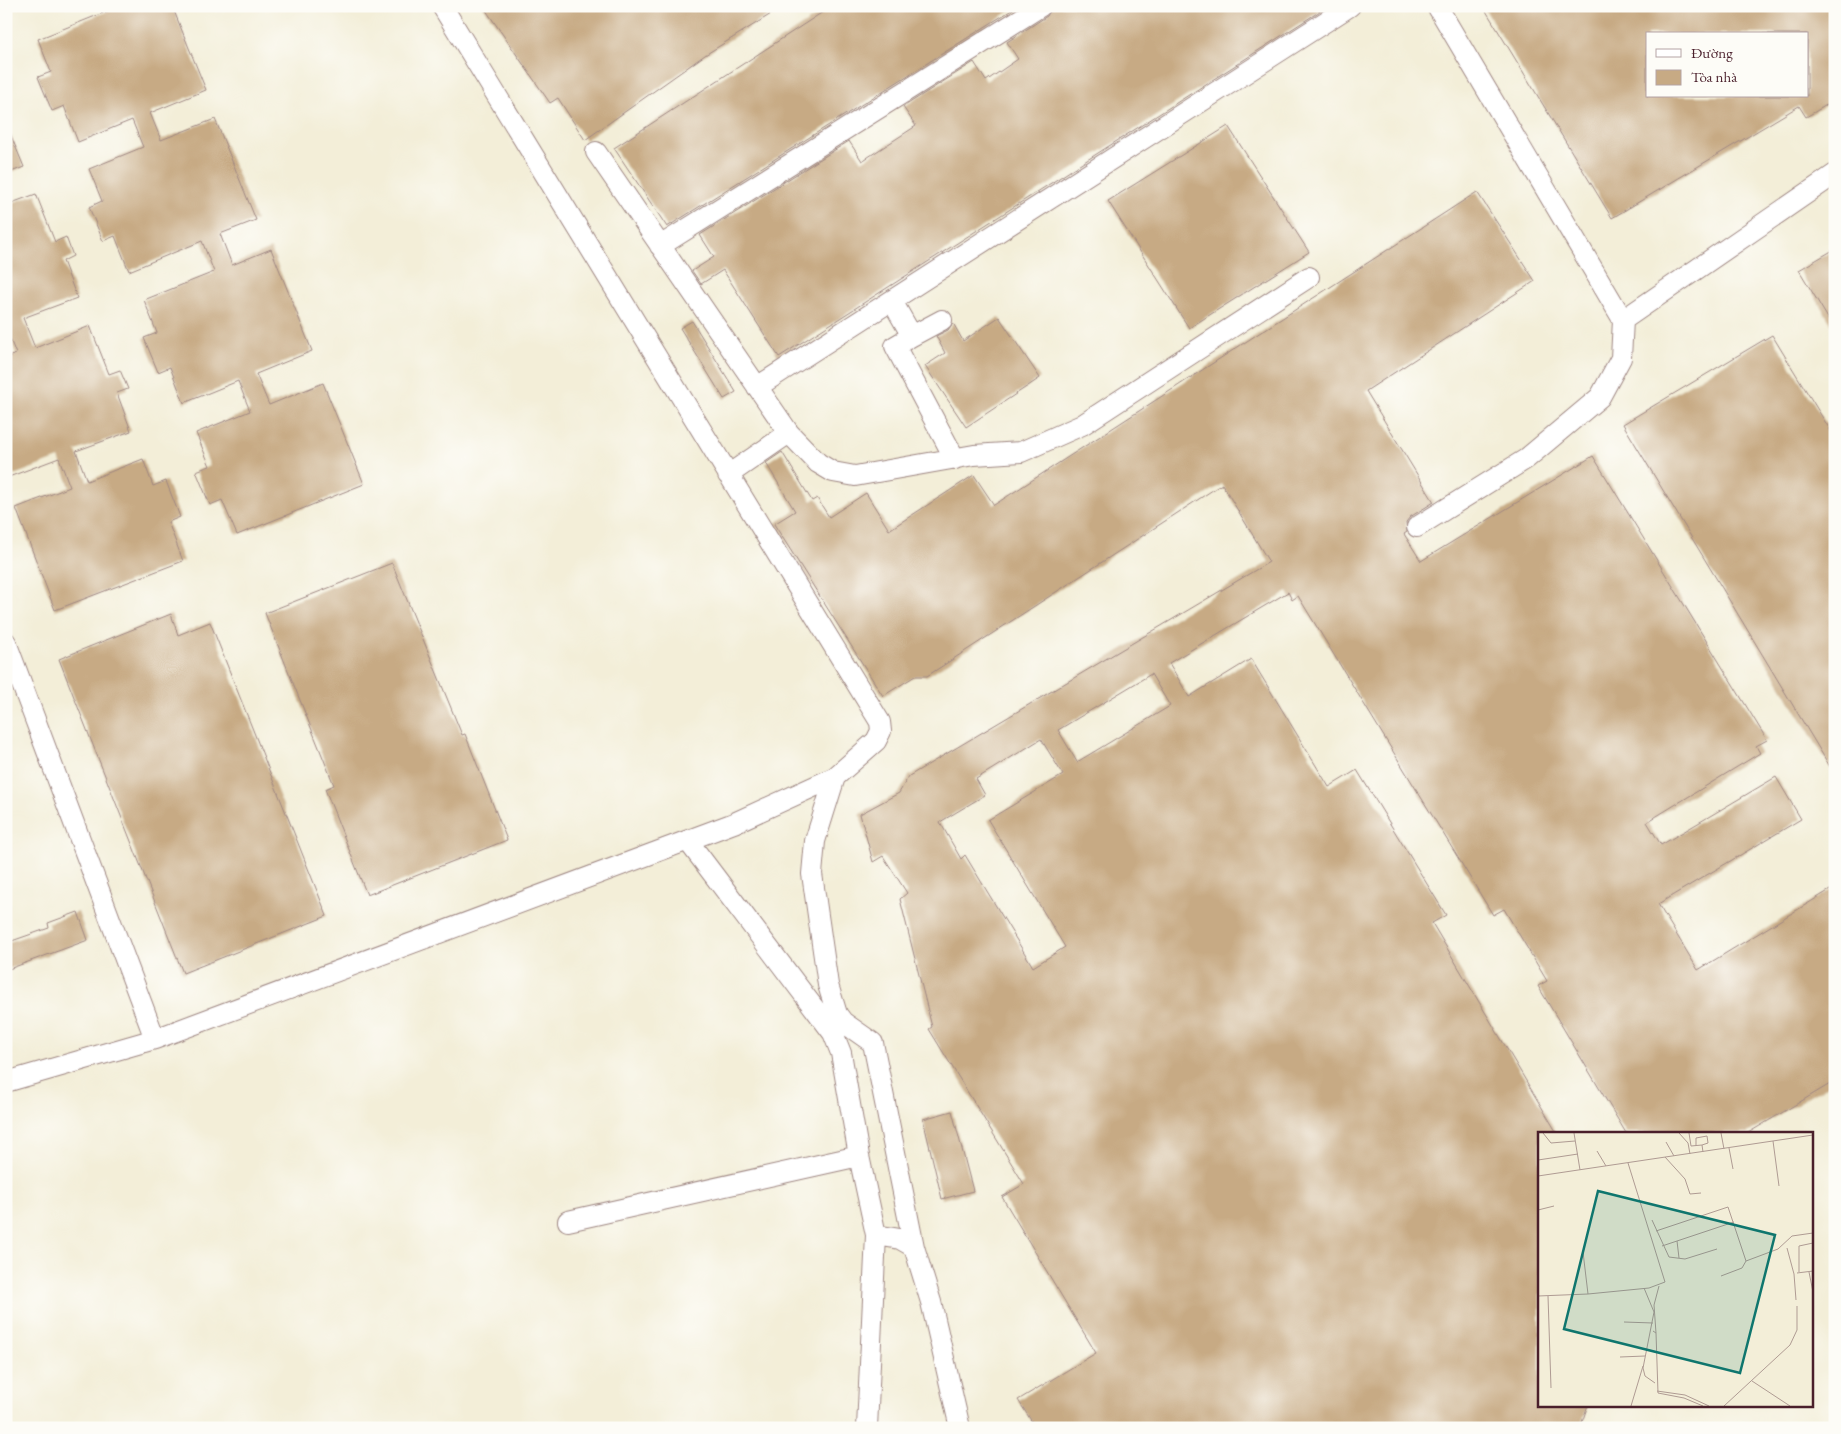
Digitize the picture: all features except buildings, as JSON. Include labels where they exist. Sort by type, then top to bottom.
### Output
[{"type":"street","points":[[6,1082],[155,1039],[734,823],[835,777],[876,741],[882,731],[880,722],[442,6]]},
{"type":"street","points":[[660,246],[1041,6]]},
{"type":"street","points":[[757,388],[1350,6]]},
{"type":"street","points":[[1417,527],[1526,459],[1600,397],[1621,358],[1623,320],[1437,6]]},
{"type":"street","points":[[596,152],[789,433],[818,462],[833,472],[855,476],[974,455],[1021,452],[1082,425],[1309,277]]},
{"type":"street","points":[[1623,320],[1835,174]]},
{"type":"street","points":[[892,301],[912,336]]},
{"type":"street","points":[[942,320],[895,346],[955,459]]},
{"type":"street","points":[[728,475],[789,433]]},
{"type":"street","points":[[6,642],[155,1039]]},
{"type":"street","points":[[835,777],[814,841],[812,874],[828,985],[843,1022],[873,1043],[914,1247],[931,1302],[960,1428]]},
{"type":"street","points":[[688,841],[838,1043],[876,1235],[867,1428]]},
{"type":"street","points":[[568,1221],[859,1156]]},
{"type":"street","points":[[876,1235],[908,1242],[914,1247]]}]
